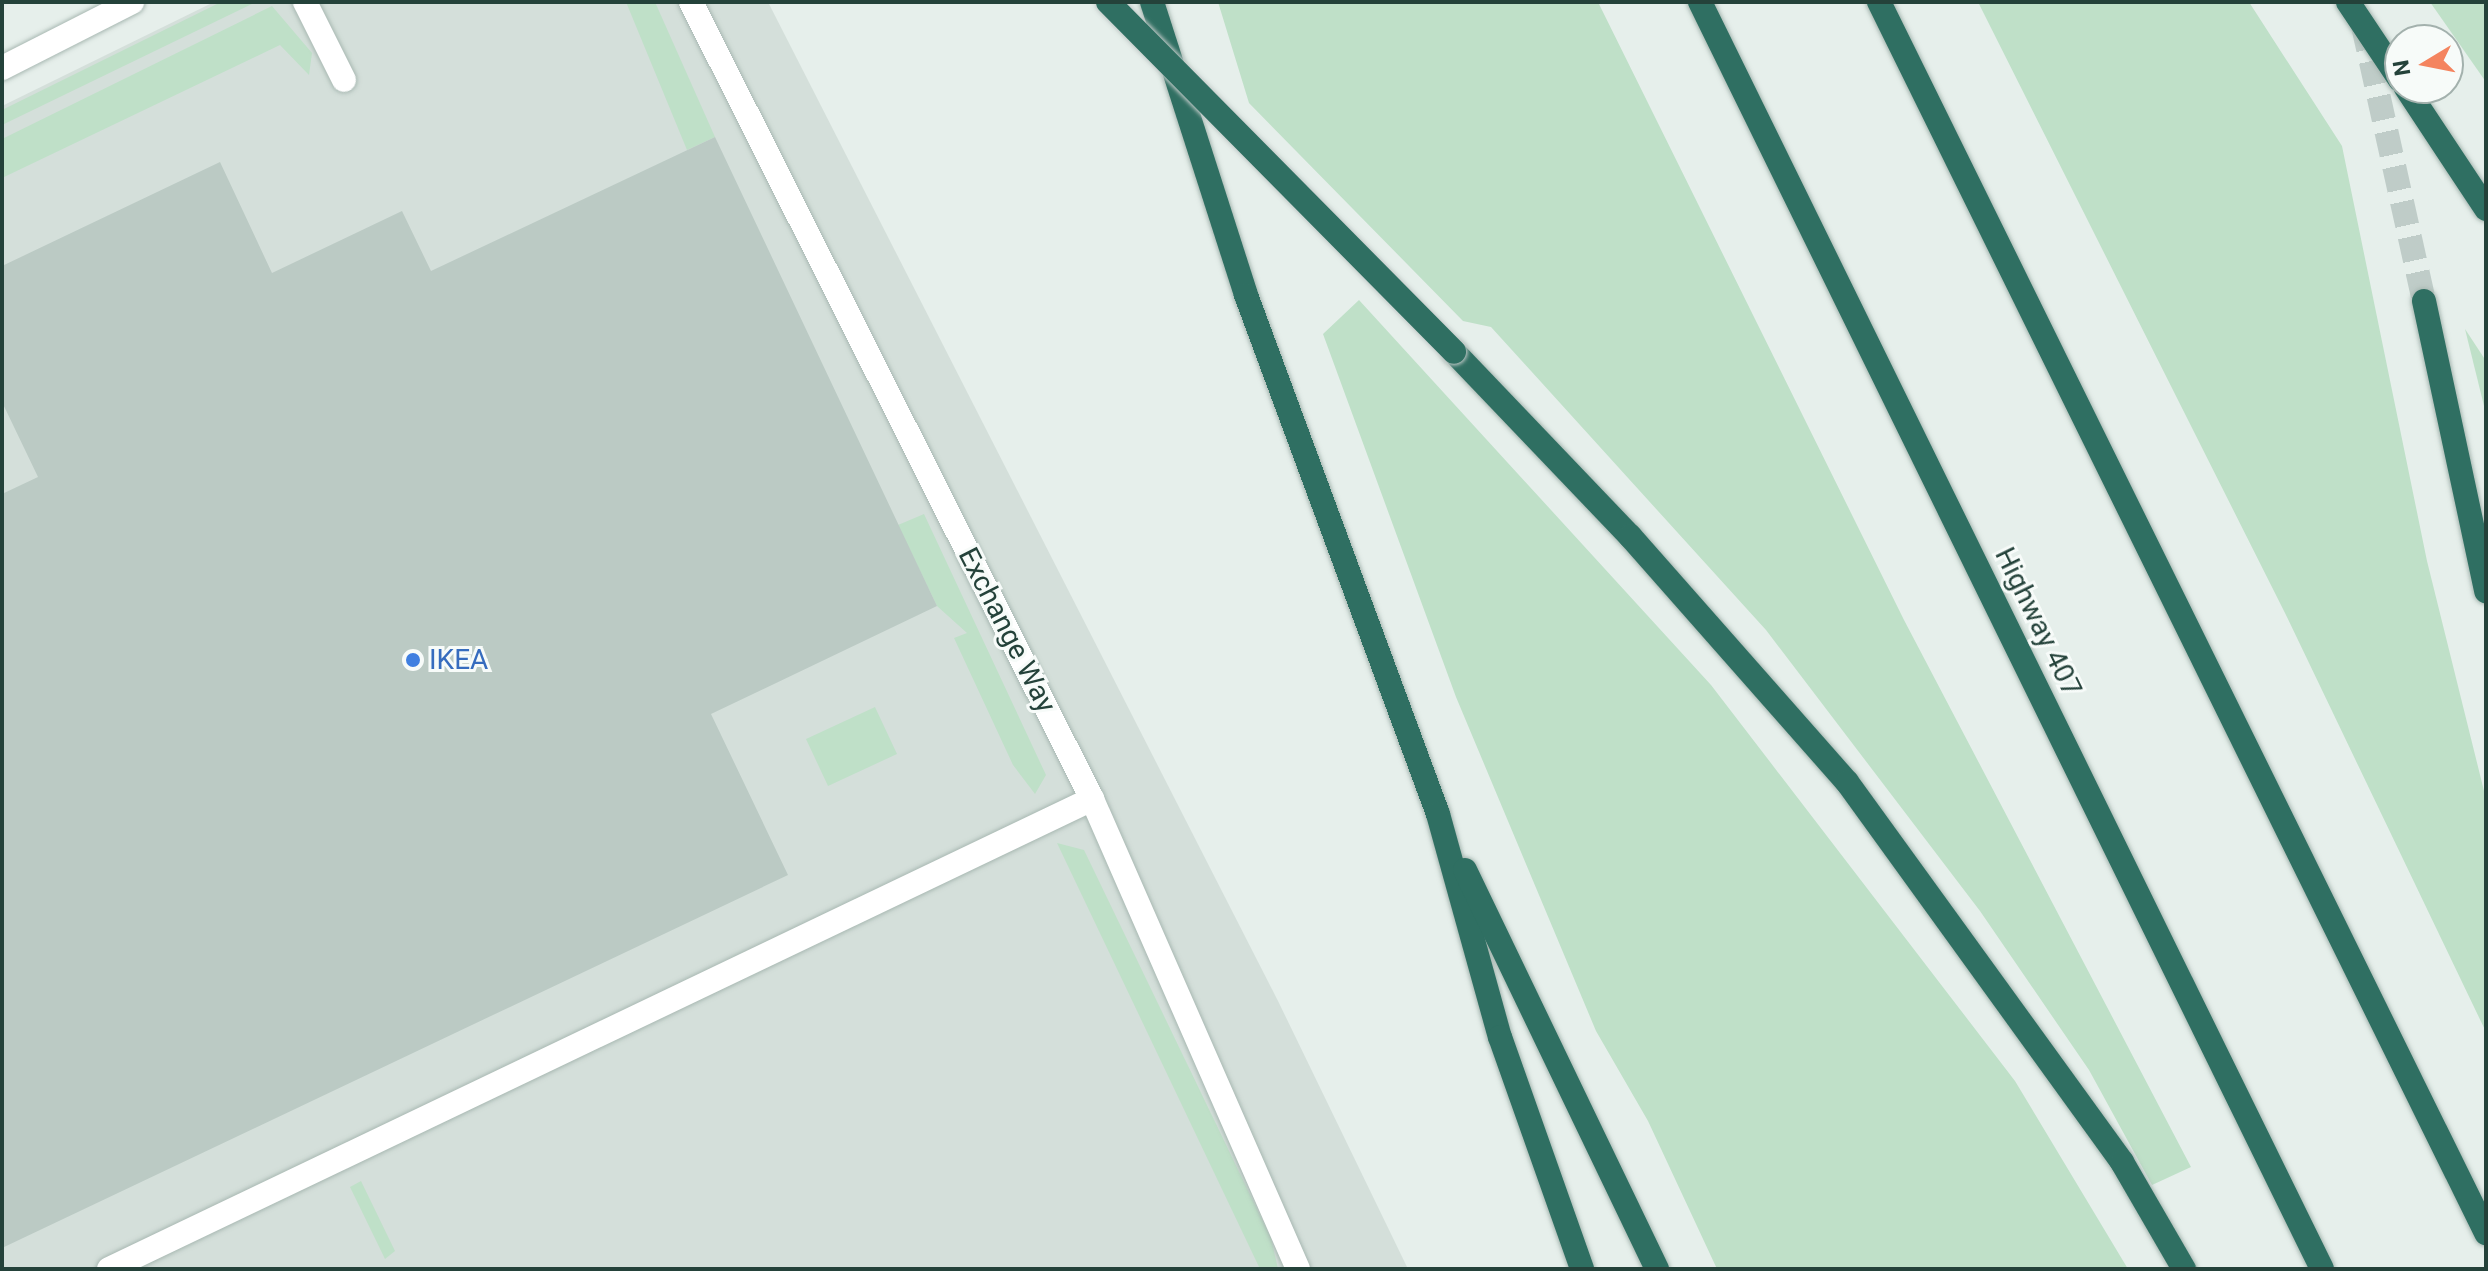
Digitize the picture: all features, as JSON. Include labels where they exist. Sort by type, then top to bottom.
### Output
[{"type":"highway","points":[[1108,2],[1454,352],[1630,536],[1847,782],[2122,1162],[2184,1269]]},
{"type":"highway","points":[[1152,2],[1246,295],[1438,814],[1500,1037],[1582,1269]]},
{"type":"highway","name":"Highway 407","points":[[1700,2],[2322,1269]]},
{"type":"highway","points":[[1879,2],[2486,1233]]},
{"type":"highway","points":[[2348,2],[2384,56]]},
{"type":"highway","points":[[2417,104],[2486,209]]},
{"type":"highway","points":[[2424,301],[2486,591]]},
{"type":"highway","points":[[1438,814],[1657,1269]]},
{"type":"street","points":[[2,68],[132,2]]},
{"type":"street","points":[[305,2],[344,80]]},
{"type":"street","name":"Exchange Way","points":[[691,2],[1092,799],[1298,1269]]},
{"type":"street","points":[[109,1269],[1092,799]]},
{"type":"shaded area","points":[[214,2],[768,2],[1279,1003],[1408,1269],[2,1269],[2,106]]},
{"type":"green space","points":[[221,2],[256,2],[2,125],[2,110]]},
{"type":"green space","points":[[626,2],[655,2],[715,137],[687,150]]},
{"type":"green space","points":[[1218,2],[1598,2],[1904,620],[2191,1167],[2152,1185],[2089,1070],[1980,911],[1766,630],[1491,327],[1463,321],[1249,103]]},
{"type":"green space","points":[[1978,2],[2249,2],[2342,146],[2427,561],[2486,799],[2486,1032],[2285,613]]},
{"type":"green space","points":[[2430,2],[2486,2],[2486,82],[2464,51],[2464,24],[2445,24]]},
{"type":"green space","points":[[272,6],[312,53],[309,75],[280,45],[2,178],[2,139]]},
{"type":"green space","points":[[1359,300],[1711,685],[2015,1081],[2128,1269],[1717,1269],[1648,1121],[1596,1031],[1456,697],[1323,334]]},
{"type":"green space","points":[[2465,329],[2486,361],[2486,414]]},
{"type":"green space","points":[[924,514],[1046,775],[1035,794],[1013,765],[954,638],[967,633],[937,606],[898,525]]},
{"type":"green space","points":[[875,707],[897,754],[828,786],[806,739]]},
{"type":"green space","points":[[1057,843],[1084,850],[1271,1238],[1278,1269],[1260,1269]]},
{"type":"green space","points":[[361,1181],[395,1251],[385,1259],[350,1187]]},
{"type":"building","name":"IKEA","points":[[715,137],[937,606],[711,714],[788,875],[2,1248],[2,494],[38,477],[2,402],[2,266],[220,162],[272,273],[402,211],[431,271]]},
{"type":"tunnel","points":[[2363,26],[2424,301]]},
{"type":"place","name":"IKEA","points":[[413,660]]}]
